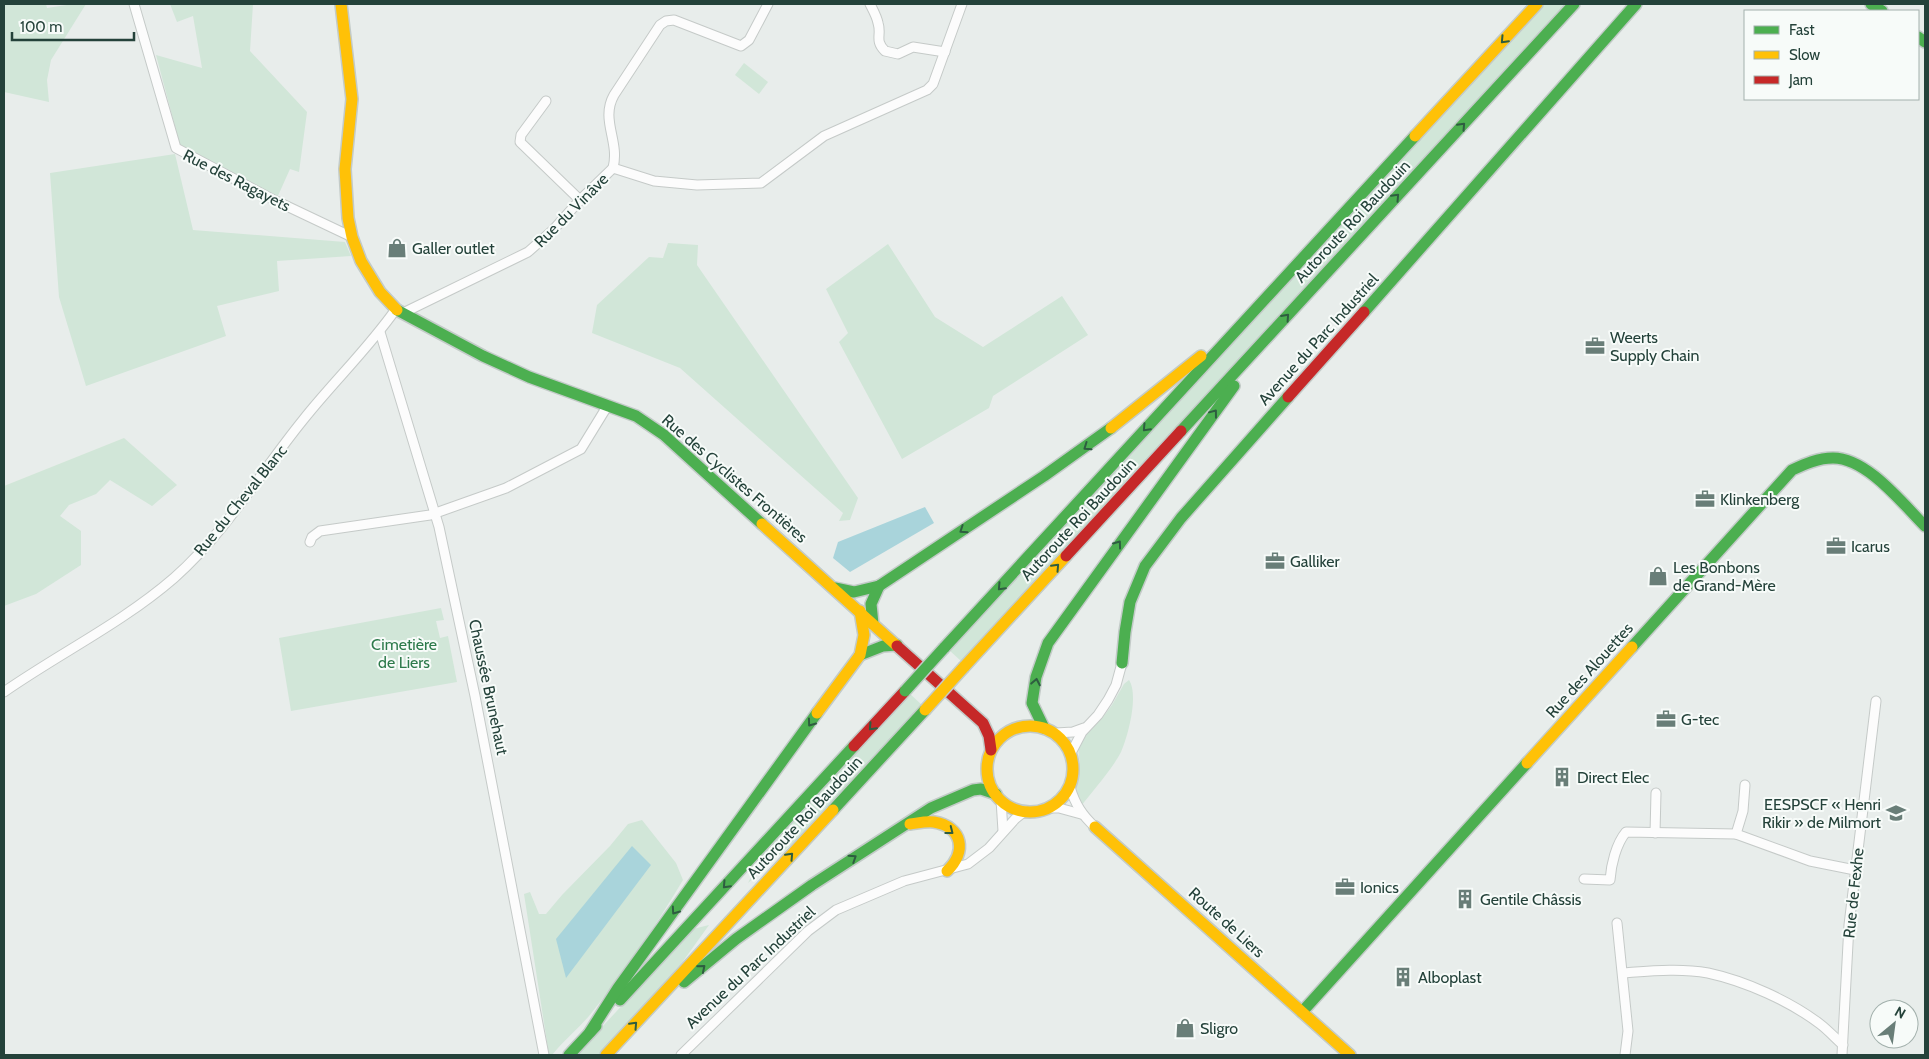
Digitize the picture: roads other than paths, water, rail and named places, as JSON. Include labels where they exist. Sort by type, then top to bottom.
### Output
[{"type":"main road","points":[[341,4],[352,99],[345,169],[348,218],[352,237],[366,269],[380,292],[399,311]]},
{"type":"main road","name":"Autoroute Roi Baudouin","points":[[569,1055],[1538,4]]},
{"type":"main road","name":"Autoroute Roi Baudouin","points":[[606,1055],[1574,4]]},
{"type":"main road","name":"Avenue du Parc Industriel","points":[[1122,663],[1125,630],[1137,581],[1153,553],[1180,518],[1636,4]]},
{"type":"main road","name":"Rue des Cyclistes Frontières","points":[[399,311],[513,371],[636,416],[664,435],[983,723],[1014,729]]},
{"type":"main road","points":[[835,588],[854,592],[879,586],[1054,470],[1116,426],[1168,385],[1216,343],[1238,328]]},
{"type":"main road","points":[[1044,728],[1032,703],[1036,677],[1048,643],[1246,372],[1254,353]]},
{"type":"main road","name":"Rue des Alouettes","points":[[1302,1012],[1792,470],[1811,460],[1828,458],[1846,459],[1873,475],[1925,526]]},
{"type":"main road","points":[[873,624],[870,605],[879,586]]},
{"type":"main road","points":[[590,1032],[603,1007],[656,938],[860,655],[864,635],[860,611]]},
{"type":"main road","points":[[860,655],[883,646],[897,645]]},
{"type":"main road","points":[[983,723],[989,736],[991,750]]},
{"type":"main road","points":[[662,995],[681,984],[736,939],[812,885],[931,808],[968,791],[981,789],[998,797],[1014,808],[1034,812],[1048,808],[1063,797],[1070,787],[1073,777],[1074,765],[1066,743],[1056,733],[1044,728],[1028,725],[1014,729],[1000,737],[991,750],[987,765],[989,780],[998,797]]},
{"type":"main road","points":[[904,825],[933,822],[945,826],[954,833],[959,840],[961,852],[958,860],[947,871]]},
{"type":"main road","name":"Route de Liers","points":[[1095,827],[1350,1055]]},
{"type":"street","name":"Rue des Ragayets","points":[[134,4],[176,148],[274,200],[352,237]]},
{"type":"street","points":[[613,168],[616,153],[609,117],[610,104],[660,25],[666,21],[674,20],[733,45],[744,45],[768,4]]},
{"type":"street","points":[[870,4],[879,27],[879,43],[885,51],[898,54],[913,47],[945,52],[962,4]]},
{"type":"street","name":"Rue du Vinâve","points":[[399,311],[528,252],[554,229],[613,168],[654,181],[697,185],[761,183],[824,136],[927,90],[933,84],[945,52]]},
{"type":"street","points":[[546,101],[521,135],[520,142],[580,200]]},
{"type":"street","name":"Rue du Cheval Blanc","points":[[4,692],[137,607],[174,578],[214,538],[303,420],[399,311]]},
{"type":"street","name":"Chaussée Brunehaut","points":[[380,332],[435,513],[475,696],[544,1055]]},
{"type":"street","points":[[310,542],[312,537],[320,531],[435,513],[506,488],[581,450],[608,405]]},
{"type":"street","name":"Avenue du Parc Industriel","points":[[1071,754],[1084,728],[1098,715],[1108,700],[1116,685],[1122,663]]},
{"type":"street","name":"Rue de Fexhe","points":[[1842,1055],[1849,925],[1876,701]]},
{"type":"street","points":[[1056,733],[1073,732],[1084,728]]},
{"type":"street","points":[[1736,834],[1743,811],[1745,785]]},
{"type":"street","name":"Route de Liers","points":[[1070,787],[1072,797],[1081,814],[1095,827]]},
{"type":"street","points":[[1655,833],[1656,793]]},
{"type":"street","points":[[998,797],[1003,832]]},
{"type":"street","name":"Route de Liers","points":[[1048,808],[1059,808],[1081,814]]},
{"type":"street","name":"Avenue du Parc Industriel","points":[[681,1055],[808,931],[836,910],[904,881],[947,871],[974,861],[990,848],[1003,832],[1025,811]]},
{"type":"street","points":[[1584,879],[1610,880],[1611,865],[1620,839],[1626,832],[1736,834],[1810,861],[1855,870]]},
{"type":"street","points":[[1617,923],[1628,1030],[1624,1055]]},
{"type":"street","points":[[1623,973],[1667,970],[1707,973],[1750,987],[1783,1001],[1820,1024],[1843,1045]]},
{"type":"water","points":[[925,507],[934,523],[850,572],[833,558],[838,542]]},
{"type":"water","points":[[632,846],[651,865],[566,978],[556,939]]},
{"type":"place","name":"Galler outlet","points":[[397,248]]},
{"type":"place","name":"Weerts Supply Chain","points":[[1595,346]]},
{"type":"place","name":"Klinkenberg","points":[[1705,499]]},
{"type":"place","name":"Icarus","points":[[1836,546]]},
{"type":"place","name":"Galliker","points":[[1275,561]]},
{"type":"place","name":"Les Bonbons de Grand-Mère","points":[[1658,576]]},
{"type":"place","name":"G-tec","points":[[1666,719]]},
{"type":"place","name":"Direct Elec","points":[[1562,777]]},
{"type":"place","name":"EESPSCF « Henri Rikir » de Milmort","points":[[1896,813]]},
{"type":"place","name":"Ionics","points":[[1345,887]]},
{"type":"place","name":"Gentile Châssis","points":[[1465,899]]},
{"type":"place","name":"Alboplast","points":[[1403,977]]},
{"type":"place","name":"Sligro","points":[[1185,1028]]},
{"type":"park label","name":"Cimetière de Liers","points":[[404,653]]}]
